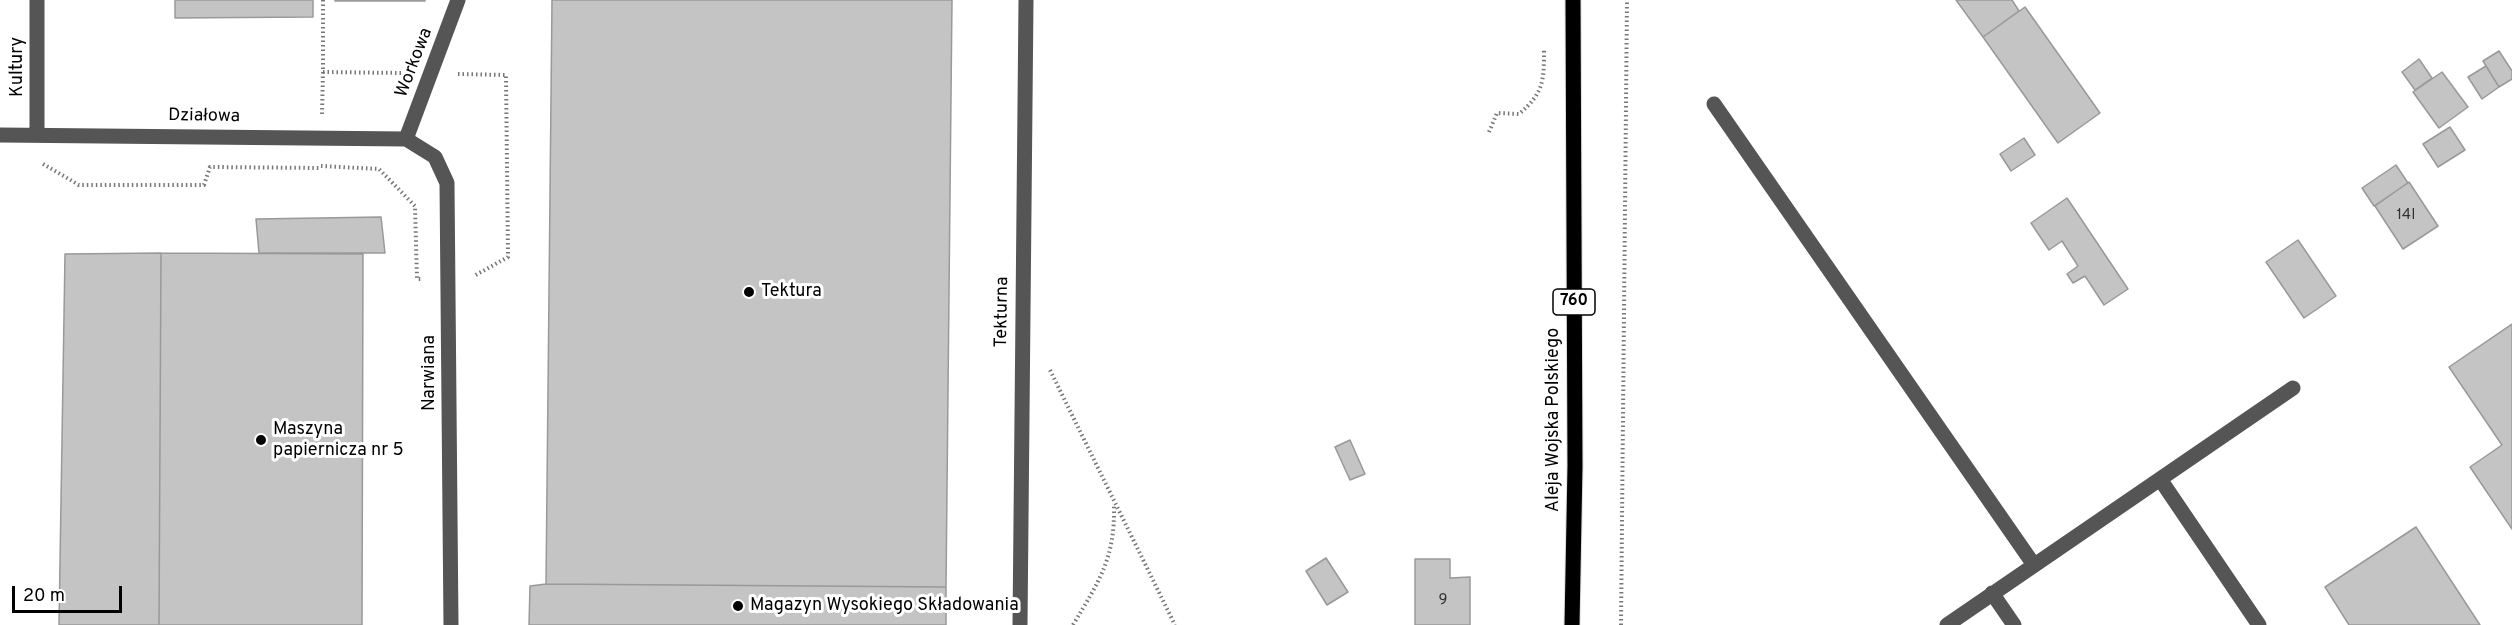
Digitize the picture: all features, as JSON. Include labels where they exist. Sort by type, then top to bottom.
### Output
[{"type":"main road","name":"Aleja Wojska Polskiego","points":[[1572,625],[1575,466],[1573,0]]},
{"type":"street","name":"Kultury","points":[[37,0],[37,134]]},
{"type":"street","name":"Workowa","points":[[406,139],[458,0]]},
{"type":"street","name":"Tekturna","points":[[1020,625],[1026,0]]},
{"type":"street","points":[[1714,104],[2034,565]]},
{"type":"street","name":"Działowa","points":[[0,135],[406,139]]},
{"type":"street","name":"Narwiana","points":[[406,139],[435,157],[447,183],[451,625]]},
{"type":"street","points":[[1947,625],[2293,388]]},
{"type":"street","points":[[2160,479],[2259,625]]},
{"type":"street","points":[[1992,593],[2014,625]]},
{"type":"path","points":[[1621,625],[1627,0]]},
{"type":"path","points":[[1489,132],[1497,113],[1520,114],[1536,100],[1544,74],[1544,42]]},
{"type":"path","points":[[321,168],[322,72]]},
{"type":"path","points":[[37,164],[45,164],[79,185],[204,185],[210,167],[379,169],[415,206],[417,279],[449,279]]},
{"type":"path","points":[[1046,362],[1175,625]]},
{"type":"path","points":[[1073,625],[1105,569],[1114,535],[1114,502]]},
{"type":"building","points":[[175,0],[313,0],[313,17],[175,18]]},
{"type":"building","points":[[425,0],[425,1],[335,1]]},
{"type":"building","name":"Tektura","points":[[552,0],[952,0],[946,587],[546,584]]},
{"type":"building","points":[[1956,0],[2012,0],[2019,11],[1983,37]]},
{"type":"building","points":[[2025,7],[2100,113],[2058,143],[1983,37]]},
{"type":"building","points":[[2499,51],[2512,71],[2512,79],[2499,87],[2483,61]]},
{"type":"building","points":[[2419,59],[2432,78],[2415,90],[2402,72]]},
{"type":"building","points":[[2486,66],[2499,87],[2482,99],[2468,77]]},
{"type":"building","points":[[2442,72],[2468,107],[2439,128],[2413,92]]},
{"type":"building","points":[[2450,127],[2465,150],[2438,167],[2423,144]]},
{"type":"building","points":[[2024,138],[2035,155],[2011,171],[2000,154]]},
{"type":"building","points":[[2396,165],[2408,183],[2374,206],[2362,188]]},
{"type":"building","points":[[2409,182],[2438,226],[2403,249],[2375,206]]},
{"type":"building","points":[[2067,198],[2128,289],[2104,305],[2085,276],[2073,283],[2067,274],[2078,266],[2062,241],[2049,250],[2031,223]]},
{"type":"building","points":[[381,217],[385,253],[259,253],[256,219]]},
{"type":"building","points":[[2298,240],[2336,296],[2304,318],[2266,262]]},
{"type":"building","points":[[161,253],[159,625],[59,625],[65,254]]},
{"type":"building","name":"Maszyna papiernicza nr 5","points":[[161,253],[363,254],[362,625],[159,625]]},
{"type":"building","points":[[2512,324],[2512,529],[2470,467],[2502,445],[2449,367]]},
{"type":"building","points":[[1350,440],[1365,474],[1350,480],[1335,447]]},
{"type":"building","points":[[2416,527],[2480,625],[2349,625],[2325,587]]},
{"type":"building","points":[[1326,558],[1348,592],[1327,605],[1306,571]]},
{"type":"building","points":[[1415,559],[1450,559],[1450,578],[1470,577],[1470,625],[1415,625]]},
{"type":"building","name":"Magazyn Wysokiego Składowania","points":[[546,584],[946,587],[946,625],[529,625],[530,586]]},
{"type":"place","name":"Tektura","points":[[749,292]]},
{"type":"place","name":"Maszyna papiernicza nr 5","points":[[261,440]]},
{"type":"place","name":"Magazyn Wysokiego Składowania","points":[[738,606]]}]
